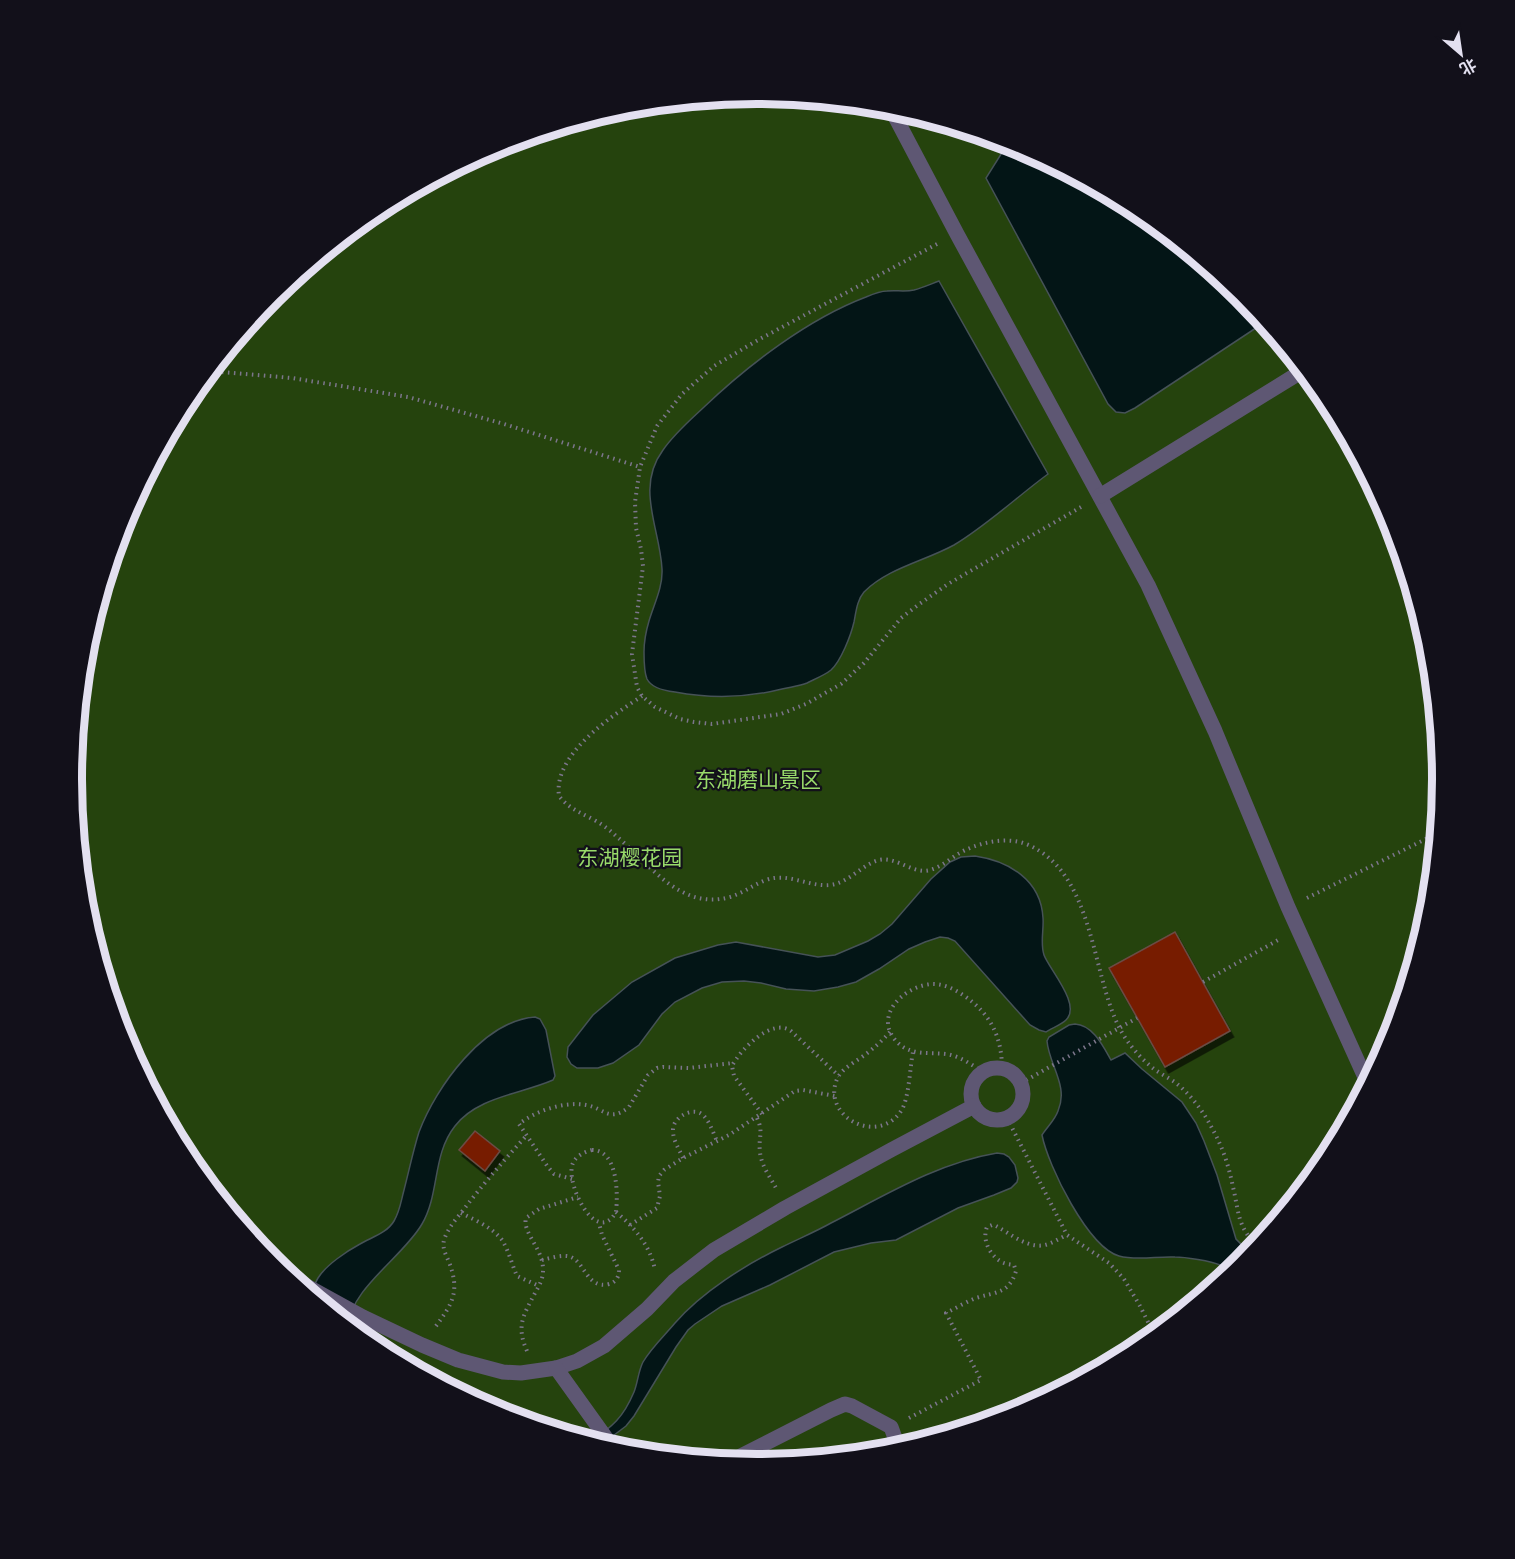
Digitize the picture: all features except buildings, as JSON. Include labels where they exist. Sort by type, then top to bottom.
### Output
[{"type":"lane","points":[[896,119],[1148,585],[1215,731],[1288,907],[1364,1075]]},
{"type":"lane","points":[[1100,496],[1297,374]]},
{"type":"lane","points":[[995,1068],[1002,1069],[1013,1073],[1021,1083],[1023,1094],[1020,1105],[1007,1118],[998,1120],[988,1118],[974,1106],[971,1098],[972,1086],[983,1072],[995,1068]]},
{"type":"lane","points":[[320,1293],[422,1346],[458,1360],[503,1372],[536,1372],[556,1368],[577,1361],[604,1346],[630,1325],[674,1281],[714,1250],[785,1208],[974,1106]]},
{"type":"lane","points":[[556,1368],[605,1437]]},
{"type":"lane","points":[[745,1454],[845,1404],[891,1427],[896,1440]]},
{"type":"path","points":[[957,234],[758,340],[714,366],[682,394],[657,426],[640,467],[635,502],[636,528],[643,566],[632,654],[637,687],[642,696],[655,707],[680,719],[712,724],[782,714],[806,704],[841,684],[864,663],[901,618],[948,584],[1100,496]]},
{"type":"path","points":[[220,372],[292,378],[408,397],[504,424],[640,467]]},
{"type":"path","points":[[642,696],[586,738],[562,772],[558,796],[578,813],[597,821],[614,833],[664,881],[677,890],[694,897],[715,900],[739,894],[766,880],[778,877],[830,885],[839,883],[882,859],[896,861],[925,871],[933,869],[969,848],[998,842],[1023,843],[1035,848],[1051,860],[1073,890],[1090,932],[1108,1003],[1119,1028],[1143,1059],[1192,1098],[1213,1129],[1227,1162],[1242,1228],[1251,1240]]},
{"type":"path","points":[[1288,907],[1430,837]]},
{"type":"path","points":[[1203,982],[1299,929]]},
{"type":"path","points":[[983,1072],[957,1057],[913,1052],[898,1044],[890,1032],[889,1016],[890,1010],[898,999],[911,990],[925,985],[941,985],[971,1000],[986,1015],[997,1037],[1002,1056],[1002,1069]]},
{"type":"path","points":[[1021,1083],[1137,1018]]},
{"type":"path","points":[[785,1208],[762,1161],[759,1148],[762,1134],[759,1116],[734,1076],[733,1064],[755,1040],[776,1027],[783,1027],[800,1039],[839,1076]]},
{"type":"path","points":[[890,1032],[839,1076],[835,1096],[841,1110],[849,1120],[872,1127],[886,1123],[899,1113],[904,1104],[913,1052]]},
{"type":"path","points":[[572,1179],[554,1174],[519,1124],[535,1113],[562,1106],[587,1105],[609,1114],[625,1110],[633,1103],[648,1075],[657,1068],[733,1064]]},
{"type":"path","points":[[630,1225],[657,1208],[660,1196],[659,1176],[671,1165],[759,1116],[789,1094],[799,1090],[835,1096]]},
{"type":"path","points":[[683,1158],[672,1130],[674,1124],[682,1116],[692,1112],[700,1113],[707,1120],[717,1141]]},
{"type":"path","points":[[1007,1118],[1067,1235],[1108,1263],[1124,1279],[1151,1328]]},
{"type":"path","points":[[422,1346],[447,1310],[455,1291],[455,1281],[444,1248],[448,1232],[492,1173],[527,1135]]},
{"type":"path","points":[[542,1260],[570,1257],[594,1282],[605,1285],[615,1281],[619,1274],[620,1270],[602,1235],[599,1223],[588,1215],[578,1197],[572,1179],[572,1164],[580,1155],[592,1150],[602,1152],[606,1156],[615,1177],[616,1212],[609,1220],[599,1223]]},
{"type":"path","points":[[536,1372],[525,1345],[521,1324],[543,1276],[542,1260],[526,1228],[526,1218],[539,1209],[578,1197]]},
{"type":"path","points":[[616,1212],[645,1242],[658,1281],[665,1292]]},
{"type":"path","points":[[461,1213],[496,1233],[505,1246],[517,1276],[539,1286]]},
{"type":"path","points":[[891,1427],[981,1380],[946,1313],[976,1298],[995,1294],[1008,1287],[1013,1279],[1016,1267],[1000,1262],[986,1243],[984,1237],[987,1227],[996,1226],[1035,1246],[1050,1244],[1067,1235]]},
{"type":"green space","name":"东湖磨山景区","points":[[758,104],[846,110],[889,117],[974,140],[1056,174],[1095,195],[1133,218],[1203,272],[1265,334],[1293,369],[1319,404],[1363,481],[1397,563],[1409,605],[1420,648],[1431,735],[1431,824],[1427,868],[1420,911],[1397,996],[1363,1078],[1342,1117],[1319,1155],[1265,1225],[1203,1287],[1168,1315],[1133,1341],[1056,1385],[974,1419],[932,1431],[889,1442],[802,1453],[713,1453],[669,1449],[626,1442],[541,1419],[459,1385],[420,1364],[382,1341],[312,1287],[250,1225],[222,1190],[196,1155],[152,1078],[118,996],[106,954],[95,911],[84,824],[82,780],[88,691],[95,648],[118,563],[152,481],[173,442],[196,404],[250,334],[312,272],[347,244],[382,218],[459,174],[541,140],[583,128],[626,117],[713,106]]},
{"type":"shaded area","points":[[1003,151],[1056,174],[1095,195],[1133,218],[1203,272],[1258,327],[1135,408],[1125,413],[1116,412],[1108,404],[986,178]]},
{"type":"shaded area","points":[[939,281],[1048,474],[954,545],[884,577],[864,592],[858,602],[853,627],[842,654],[835,666],[823,675],[801,685],[742,696],[689,694],[664,690],[652,685],[645,673],[644,644],[660,589],[662,569],[650,494],[655,464],[663,450],[682,428],[739,376],[801,330],[844,306],[874,294],[884,291],[914,290]]},
{"type":"shaded area","points":[[975,856],[1000,862],[1021,875],[1030,883],[1041,905],[1044,955],[1063,987],[1070,1005],[1070,1013],[1066,1020],[1046,1032],[1030,1025],[955,941],[940,937],[909,949],[856,982],[838,987],[814,991],[786,989],[744,981],[722,982],[702,988],[675,1002],[662,1014],[639,1045],[613,1063],[598,1068],[577,1068],[567,1057],[568,1047],[593,1015],[632,982],[675,958],[736,942],[818,957],[835,955],[880,934],[950,862],[961,857]]},
{"type":"shaded area","points":[[535,1017],[540,1019],[546,1030],[555,1076],[553,1080],[487,1102],[464,1116],[455,1126],[443,1149],[432,1200],[422,1224],[403,1249],[368,1286],[358,1299],[350,1317],[313,1288],[318,1278],[337,1259],[391,1225],[398,1213],[419,1132],[437,1096],[449,1077],[480,1043],[497,1030],[516,1021]]},
{"type":"shaded area","points":[[1069,1025],[1081,1025],[1092,1032],[1111,1060],[1125,1053],[1182,1102],[1196,1123],[1217,1175],[1236,1239],[1244,1247],[1224,1268],[1211,1262],[1175,1257],[1119,1256],[1095,1238],[1071,1204],[1052,1166],[1042,1135],[1055,1117],[1061,1102],[1060,1084],[1047,1041],[1049,1037]]},
{"type":"shaded area","points":[[997,1153],[1004,1154],[1015,1165],[1017,1182],[1011,1188],[958,1208],[896,1240],[871,1243],[834,1252],[770,1285],[722,1306],[688,1330],[626,1426],[610,1438],[599,1435],[626,1409],[643,1362],[654,1347],[686,1312],[725,1280],[768,1254],[911,1182],[953,1164]]},
{"type":"park label","name":"东湖樱花园","points":[[630,858]]}]
